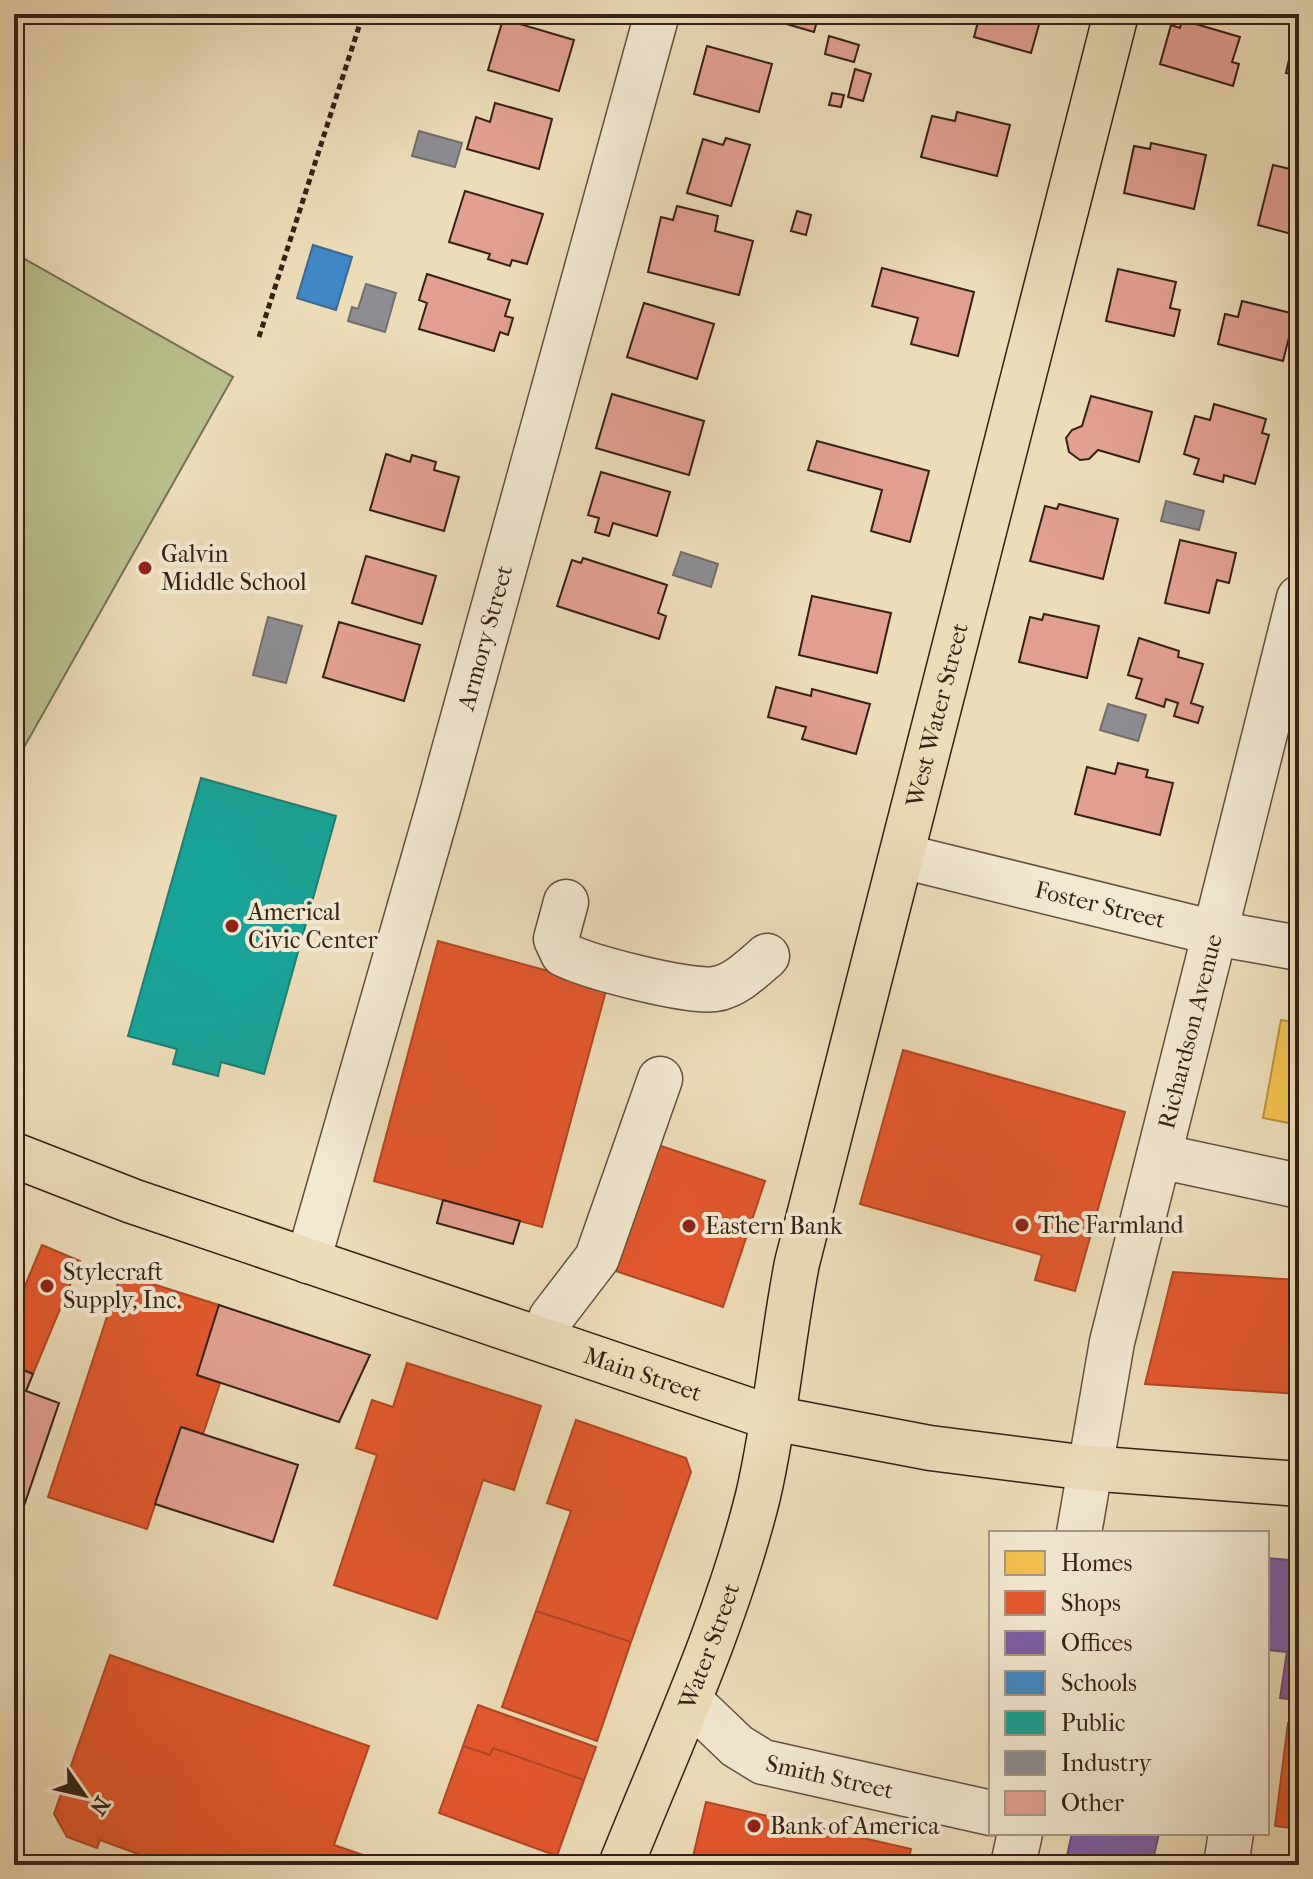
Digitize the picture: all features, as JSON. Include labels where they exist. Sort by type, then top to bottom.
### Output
[{"type":"main road","name":"West Water Street","points":[[772,1418],[797,1263],[1116,14]]},
{"type":"main road","name":"Main Street","points":[[14,1155],[132,1201],[772,1418],[930,1448],[1088,1468],[1299,1484]]},
{"type":"main road","name":"Water Street","points":[[621,1865],[690,1701],[739,1564],[758,1493],[772,1418]]},
{"type":"street","name":"Armory Street","points":[[308,1261],[439,805],[657,14]]},
{"type":"street","name":"Richardson Avenue","points":[[1079,1531],[1112,1342],[1299,598]]},
{"type":"street","name":"Foster Street","points":[[902,856],[1215,933],[1299,948]]},
{"type":"street","points":[[566,902],[556,939],[563,954],[674,986],[701,990],[720,988],[741,977],[767,956]]},
{"type":"street","points":[[551,1318],[597,1258],[660,1079]]},
{"type":"street","points":[[1159,1156],[1299,1186]]},
{"type":"street","name":"Smith Street","points":[[690,1701],[737,1746],[763,1762],[989,1813]]},
{"type":"street","points":[[1013,1865],[1020,1835]]},
{"type":"street","points":[[1226,1865],[1231,1835]]},
{"type":"path","points":[[259,337],[363,14]]},
{"type":"green space","points":[[14,253],[233,377],[14,765]]},
{"type":"building: Homes","points":[[1281,1020],[1299,1023],[1299,1125],[1263,1118]]},
{"type":"building: Shops","points":[[438,941],[607,987],[542,1227],[374,1181]]},
{"type":"building: Shops","points":[[903,1050],[1125,1112],[1075,1291],[1035,1280],[1042,1255],[860,1204]]},
{"type":"building: Shops","points":[[655,1144],[765,1181],[723,1307],[613,1270]]},
{"type":"building: Shops","name":"Stylecraft Supply, Inc.","points":[[42,1245],[80,1261],[33,1374],[14,1366],[14,1312]]},
{"type":"building: Shops","points":[[1173,1272],[1299,1280],[1299,1394],[1145,1384]]},
{"type":"building: Shops","points":[[121,1274],[219,1305],[197,1375],[220,1383],[203,1434],[181,1427],[147,1529],[48,1497]]},
{"type":"building: Shops","points":[[407,1363],[541,1406],[514,1490],[483,1480],[437,1619],[334,1585],[377,1455],[356,1448],[372,1400],[393,1407]]},
{"type":"building: Shops","points":[[576,1420],[686,1458],[691,1472],[631,1642],[536,1611],[571,1511],[547,1503]]},
{"type":"building: Shops","points":[[536,1611],[631,1642],[597,1741],[502,1707]]},
{"type":"building: Shops","points":[[110,1655],[369,1746],[334,1845],[392,1865],[156,1865],[157,1861],[100,1840],[97,1848],[67,1837],[54,1814]]},
{"type":"building: Shops","points":[[478,1705],[596,1747],[584,1780],[493,1748],[490,1755],[463,1746]]},
{"type":"building: Shops","points":[[1288,1723],[1299,1724],[1299,1829],[1275,1826]]},
{"type":"building: Shops","points":[[463,1746],[490,1755],[493,1748],[584,1780],[557,1856],[439,1813]]},
{"type":"building: Shops","name":"Bank of America","points":[[706,1802],[911,1849],[907,1865],[691,1865]]},
{"type":"building: Offices","points":[[1269,1558],[1299,1561],[1299,1700],[1280,1698],[1287,1652],[1269,1650]]},
{"type":"building: Offices","points":[[1072,1835],[1159,1835],[1152,1865],[1065,1865]]},
{"type":"building: Schools","points":[[313,245],[352,257],[336,310],[297,298]]},
{"type":"building: Public","name":"Americal Civic Center","points":[[201,778],[336,816],[264,1074],[221,1062],[218,1076],[173,1064],[177,1049],[128,1036]]},
{"type":"building: Industry","points":[[419,131],[462,143],[455,167],[412,156]]},
{"type":"building: Industry","points":[[366,284],[396,293],[385,332],[348,321],[352,307],[358,309]]},
{"type":"building: Industry","points":[[1166,501],[1204,511],[1199,530],[1161,521]]},
{"type":"building: Industry","points":[[681,552],[718,564],[711,587],[673,575]]},
{"type":"building: Industry","points":[[268,617],[302,626],[286,683],[253,675]]},
{"type":"building: Industry","points":[[1108,704],[1146,715],[1138,741],[1100,730]]},
{"type":"building: Other","points":[[752,14],[819,14],[814,32]]},
{"type":"building: Other","points":[[980,14],[1042,14],[1031,53],[974,37]]},
{"type":"building: Other","points":[[1286,14],[1299,14],[1299,23],[1285,19]]},
{"type":"building: Other","points":[[503,19],[574,40],[559,91],[488,70]]},
{"type":"building: Other","points":[[1182,20],[1240,37],[1232,62],[1239,64],[1233,86],[1160,64],[1171,25],[1180,28]]},
{"type":"building: Other","points":[[829,36],[859,45],[854,62],[825,54]]},
{"type":"building: Other","points":[[1293,42],[1299,43],[1299,103],[1289,100],[1295,75],[1286,73]]},
{"type":"building: Other","points":[[707,46],[772,64],[759,112],[694,94]]},
{"type":"building: Other","points":[[855,69],[871,74],[863,101],[848,97]]},
{"type":"building: Other","points":[[832,93],[844,95],[841,107],[829,105]]},
{"type":"building: Other","points":[[495,103],[552,119],[539,169],[467,149],[476,117],[490,122]]},
{"type":"building: Other","points":[[957,112],[1010,125],[997,176],[921,157],[932,116],[955,121]]},
{"type":"building: Other","points":[[726,138],[750,145],[731,206],[687,193],[703,139],[723,145]]},
{"type":"building: Other","points":[[1151,143],[1206,155],[1194,209],[1124,193],[1134,146],[1150,149]]},
{"type":"building: Other","points":[[1273,165],[1299,171],[1299,236],[1258,225]]},
{"type":"building: Other","points":[[465,191],[543,214],[527,264],[512,260],[510,266],[488,259],[490,254],[449,242]]},
{"type":"building: Other","points":[[677,206],[718,216],[715,231],[753,241],[739,295],[648,272],[661,217],[673,220]]},
{"type":"building: Other","points":[[797,211],[811,215],[806,235],[791,231]]},
{"type":"building: Other","points":[[882,268],[974,292],[958,356],[911,344],[918,318],[872,306]]},
{"type":"building: Other","points":[[1118,269],[1176,282],[1170,308],[1180,310],[1174,336],[1106,321]]},
{"type":"building: Other","points":[[427,274],[510,300],[505,316],[513,318],[508,335],[500,332],[494,351],[419,329],[427,303],[419,300]]},
{"type":"building: Other","points":[[1242,301],[1295,314],[1283,361],[1218,344],[1225,314],[1238,317]]},
{"type":"building: Other","points":[[644,303],[714,324],[697,379],[627,357]]},
{"type":"building: Other","points":[[612,394],[704,421],[689,475],[596,448]]},
{"type":"building: Other","points":[[1091,396],[1152,412],[1139,462],[1098,450],[1089,459],[1080,460],[1069,452],[1066,438],[1072,430],[1082,426]]},
{"type":"building: Other","points":[[1214,404],[1266,419],[1262,433],[1269,435],[1255,484],[1224,475],[1223,482],[1194,474],[1199,459],[1184,454],[1195,416],[1210,420]]},
{"type":"building: Other","points":[[817,441],[929,471],[910,542],[871,531],[882,490],[808,470]]},
{"type":"building: Other","points":[[386,454],[410,462],[412,455],[436,462],[434,470],[459,477],[444,531],[370,510]]},
{"type":"building: Other","points":[[601,472],[670,492],[657,536],[613,523],[609,536],[595,532],[599,518],[588,515]]},
{"type":"building: Other","points":[[1059,504],[1118,519],[1103,579],[1030,561],[1045,506],[1057,509]]},
{"type":"building: Other","points":[[1180,540],[1236,553],[1229,583],[1217,580],[1209,613],[1165,603]]},
{"type":"building: Other","points":[[366,556],[436,576],[422,624],[352,603]]},
{"type":"building: Other","points":[[583,558],[667,585],[658,613],[666,616],[659,639],[557,606],[572,560],[581,563]]},
{"type":"building: Other","points":[[812,596],[891,613],[877,673],[799,655]]},
{"type":"building: Other","points":[[1044,614],[1099,626],[1087,678],[1019,662],[1030,617],[1042,620]]},
{"type":"building: Other","points":[[339,622],[420,645],[404,701],[323,677]]},
{"type":"building: Other","points":[[1139,638],[1179,651],[1178,657],[1203,664],[1191,703],[1203,707],[1198,723],[1174,716],[1178,703],[1166,699],[1164,707],[1136,698],[1142,679],[1128,675]]},
{"type":"building: Other","points":[[776,687],[811,696],[812,689],[870,704],[856,754],[802,739],[806,727],[768,717]]},
{"type":"building: Other","points":[[1118,763],[1148,770],[1146,777],[1173,783],[1160,835],[1075,814],[1087,767],[1115,774]]},
{"type":"building: Other","points":[[443,1200],[520,1221],[513,1244],[437,1223]]},
{"type":"building: Other","points":[[219,1305],[370,1355],[339,1422],[197,1375]]},
{"type":"building: Other","points":[[14,1366],[33,1374],[26,1391],[59,1403],[14,1535]]},
{"type":"building: Other","points":[[181,1427],[298,1465],[273,1542],[155,1504]]},
{"type":"place","name":"Galvin Middle School","points":[[145,568]]},
{"type":"place","name":"Americal Civic Center","points":[[232,926]]},
{"type":"place","name":"The Farmland","points":[[1022,1225]]},
{"type":"place","name":"Eastern Bank","points":[[689,1226]]},
{"type":"place","name":"Stylecraft Supply, Inc.","points":[[47,1286]]},
{"type":"place","name":"Bank of America","points":[[754,1826]]}]
